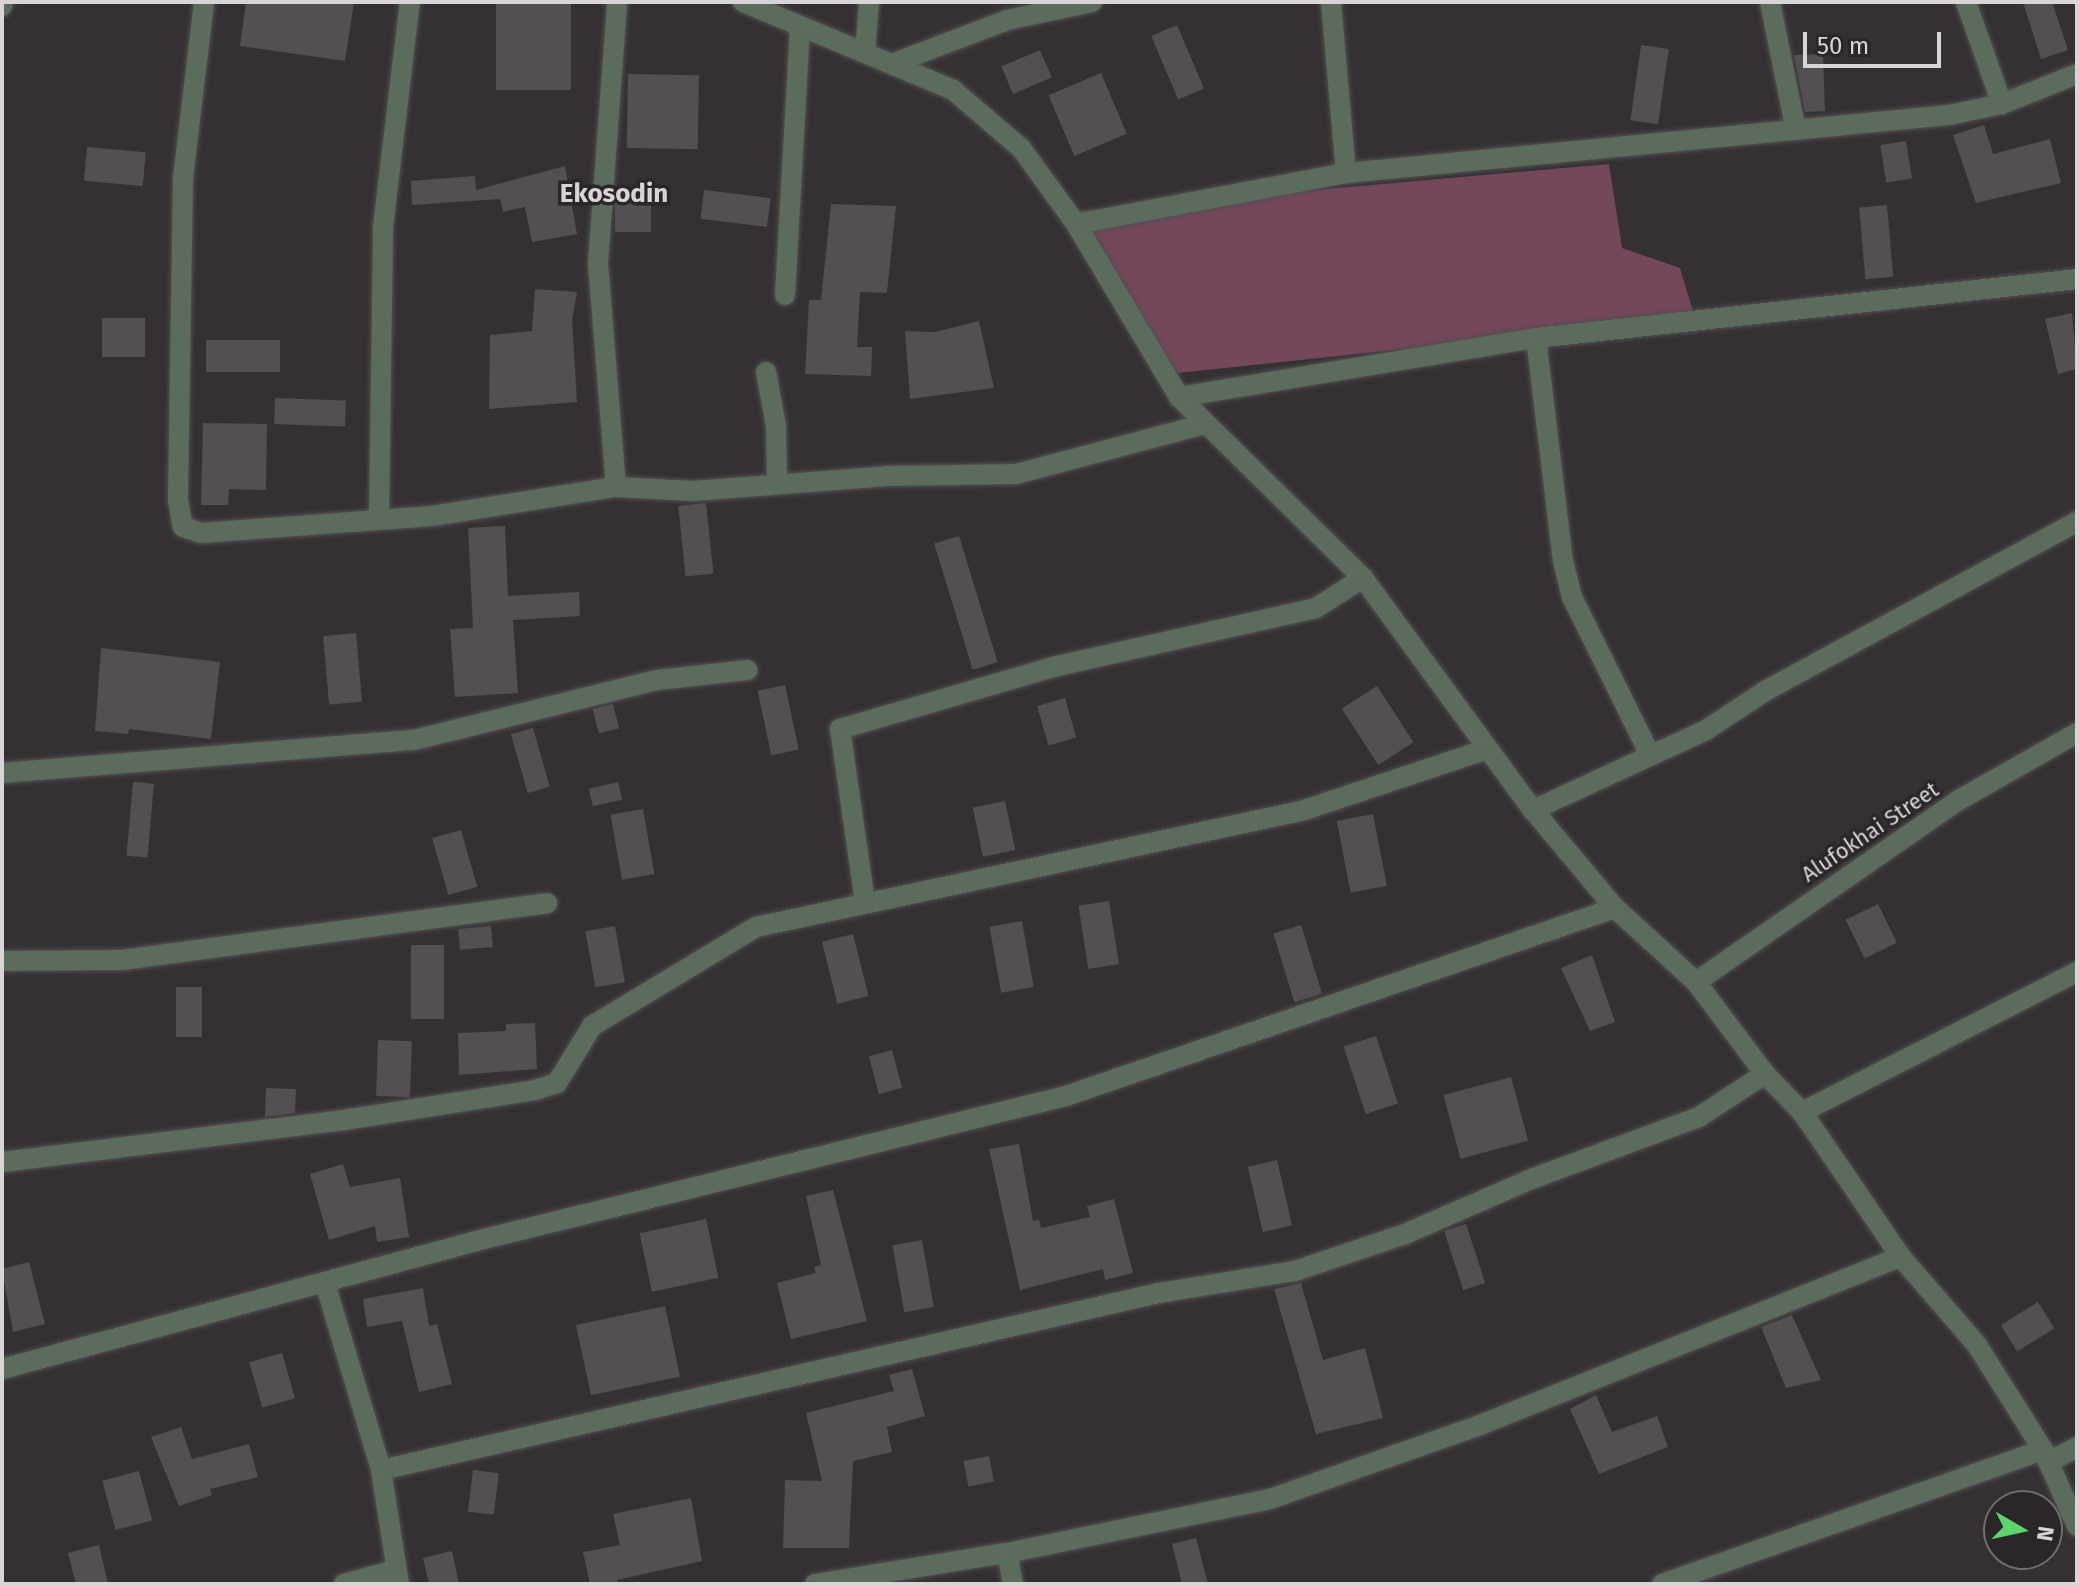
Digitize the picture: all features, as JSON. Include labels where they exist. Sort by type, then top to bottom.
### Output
[{"type":"street","points":[[204,2],[183,178],[178,500],[183,527],[201,533],[379,519],[616,487],[694,491],[777,483],[1016,474],[1205,424]]},
{"type":"street","points":[[379,519],[383,227],[410,2]]},
{"type":"street","points":[[616,487],[598,263],[617,2]]},
{"type":"street","points":[[743,2],[800,29],[894,63],[953,90],[1021,148],[1076,224],[1179,397],[1363,578],[1533,810],[1615,908],[1696,982],[1765,1074],[1802,1112],[1901,1257],[1977,1345],[2045,1456],[2077,1526]]},
{"type":"street","points":[[865,53],[869,2]]},
{"type":"street","points":[[894,63],[1007,20],[1092,2]]},
{"type":"street","points":[[1331,2],[1346,173]]},
{"type":"street","points":[[1770,2],[1795,126]]},
{"type":"street","points":[[1966,2],[2002,104]]},
{"type":"street","points":[[785,295],[800,29]]},
{"type":"street","points":[[1076,224],[1346,173],[1795,126],[1949,115],[2002,104],[2077,74]]},
{"type":"street","points":[[1179,397],[1536,338],[2077,279]]},
{"type":"street","points":[[1536,338],[1563,561],[1572,597],[1650,755]]},
{"type":"street","points":[[766,372],[776,426],[777,483]]},
{"type":"street","points":[[1533,810],[1706,730],[1767,690],[2077,522]]},
{"type":"street","points":[[865,902],[840,729],[1057,666],[1316,608],[1363,578]]},
{"type":"street","points":[[2,773],[414,740],[657,680],[747,670]]},
{"type":"street","name":"Alufokhai Street","points":[[1696,982],[1959,800],[2077,733]]},
{"type":"street","points":[[2,1162],[344,1120],[535,1090],[557,1083],[592,1026],[688,964],[756,927],[1301,811],[1487,749]]},
{"type":"street","points":[[2,961],[122,960],[547,903]]},
{"type":"street","points":[[2,1369],[325,1283],[1066,1096],[1615,908]]},
{"type":"street","points":[[1802,1112],[2077,972]]},
{"type":"street","points":[[381,1470],[1159,1293],[1295,1271],[1405,1234],[1529,1180],[1699,1117],[1765,1074]]},
{"type":"street","points":[[815,1584],[1007,1553],[1270,1499],[1480,1425],[1901,1257]]},
{"type":"street","points":[[325,1283],[381,1470],[396,1577],[344,1584]]},
{"type":"street","points":[[1662,1584],[2077,1447]]},
{"type":"street","points":[[1007,1553],[1013,1584]]},
{"type":"shaded area","points":[[1609,164],[1622,248],[1680,268],[1695,318],[1177,373],[1065,212]]},
{"type":"building","points":[[246,2],[354,2],[345,61],[240,46]]},
{"type":"building","points":[[496,2],[571,2],[571,90],[496,90]]},
{"type":"building","points":[[2023,2],[2052,2],[2068,50],[2041,59]]},
{"type":"building","points":[[1177,25],[1204,89],[1178,99],[1151,36]]},
{"type":"building","points":[[1641,45],[1669,49],[1658,124],[1630,120]]},
{"type":"building","points":[[1040,50],[1052,78],[1013,94],[1001,66]]},
{"type":"building","points":[[1823,54],[1825,111],[1805,112],[1794,55]]},
{"type":"building","points":[[1101,73],[1127,134],[1074,156],[1049,95]]},
{"type":"building","points":[[628,74],[699,75],[698,149],[627,148]]},
{"type":"building","points":[[1984,125],[1993,154],[2050,139],[2061,183],[1976,203],[1953,135]]},
{"type":"building","points":[[1906,141],[1912,179],[1886,183],[1880,145]]},
{"type":"building","points":[[87,147],[146,152],[143,186],[84,181]]},
{"type":"building","points":[[565,166],[577,234],[532,242],[525,207],[503,212],[500,199],[412,205],[411,181],[475,176],[476,190]]},
{"type":"building","points":[[704,190],[771,198],[767,227],[700,219]]},
{"type":"building","points":[[615,203],[651,203],[651,232],[615,232]]},
{"type":"building","points":[[831,204],[896,206],[887,293],[860,292],[857,347],[872,347],[871,376],[805,374],[809,300],[821,300]]},
{"type":"building","points":[[1887,205],[1893,277],[1865,279],[1859,207]]},
{"type":"building","points":[[535,289],[577,292],[572,320],[577,402],[489,409],[490,335],[532,331]]},
{"type":"building","points":[[2072,313],[2077,369],[2058,374],[2045,319]]},
{"type":"building","points":[[102,318],[145,318],[145,357],[102,357]]},
{"type":"building","points":[[979,321],[994,388],[910,399],[905,331],[935,332]]},
{"type":"building","points":[[206,340],[280,340],[280,372],[206,372]]},
{"type":"building","points":[[275,398],[346,400],[345,426],[274,424]]},
{"type":"building","points":[[203,423],[267,424],[266,490],[229,489],[228,505],[201,505]]},
{"type":"building","points":[[706,503],[713,574],[686,577],[678,506]]},
{"type":"building","points":[[505,526],[508,596],[579,592],[580,616],[513,620],[518,693],[455,697],[450,629],[473,628],[468,528]]},
{"type":"building","points":[[959,536],[998,662],[973,670],[934,544]]},
{"type":"building","points":[[356,633],[362,702],[329,705],[323,636]]},
{"type":"building","points":[[101,648],[220,662],[211,739],[129,729],[128,734],[95,731]]},
{"type":"building","points":[[785,685],[799,750],[771,755],[758,691]]},
{"type":"building","points":[[1377,686],[1413,742],[1378,765],[1342,709]]},
{"type":"building","points":[[1065,698],[1076,737],[1048,745],[1037,706]]},
{"type":"building","points":[[613,704],[619,728],[599,733],[593,709]]},
{"type":"building","points":[[533,728],[550,787],[528,793],[511,734]]},
{"type":"building","points":[[133,782],[154,784],[147,858],[127,856]]},
{"type":"building","points":[[618,782],[622,800],[593,806],[589,789]]},
{"type":"building","points":[[1005,801],[1015,850],[983,857],[973,808]]},
{"type":"building","points":[[643,809],[654,874],[622,880],[611,815]]},
{"type":"building","points":[[1373,814],[1387,886],[1351,893],[1337,821]]},
{"type":"building","points":[[461,830],[477,887],[448,895],[432,838]]},
{"type":"building","points":[[1109,901],[1119,964],[1088,969],[1078,906]]},
{"type":"building","points":[[1878,904],[1897,943],[1864,958],[1846,920]]},
{"type":"building","points":[[1022,921],[1034,987],[1001,993],[990,927]]},
{"type":"building","points":[[1301,925],[1322,994],[1294,1002],[1273,933]]},
{"type":"building","points":[[491,926],[493,947],[460,950],[458,929]]},
{"type":"building","points":[[615,926],[625,982],[595,987],[585,931]]},
{"type":"building","points":[[853,934],[868,996],[837,1004],[822,942]]},
{"type":"building","points":[[411,945],[444,945],[444,1019],[411,1019]]},
{"type":"building","points":[[1592,955],[1615,1022],[1590,1031],[1561,968]]},
{"type":"building","points":[[176,987],[202,987],[202,1037],[176,1037]]},
{"type":"building","points":[[535,1023],[537,1069],[459,1075],[458,1033],[506,1031],[506,1024]]},
{"type":"building","points":[[1376,1036],[1398,1104],[1366,1114],[1344,1047]]},
{"type":"building","points":[[378,1040],[412,1041],[410,1097],[376,1096]]},
{"type":"building","points":[[892,1050],[902,1088],[879,1094],[869,1056]]},
{"type":"building","points":[[1511,1077],[1528,1141],[1460,1159],[1443,1095]]},
{"type":"building","points":[[266,1088],[296,1089],[295,1113],[265,1117]]},
{"type":"building","points":[[1019,1144],[1033,1221],[1039,1220],[1041,1228],[1090,1217],[1087,1206],[1114,1199],[1133,1273],[1105,1280],[1103,1269],[1020,1290],[989,1149]]},
{"type":"building","points":[[1277,1160],[1292,1225],[1263,1232],[1248,1167]]},
{"type":"building","points":[[343,1164],[350,1187],[400,1178],[409,1237],[377,1242],[375,1226],[329,1240],[310,1174]]},
{"type":"building","points":[[833,1190],[867,1321],[791,1339],[777,1283],[816,1273],[814,1267],[821,1265],[806,1196]]},
{"type":"building","points":[[706,1219],[718,1278],[652,1292],[639,1233]]},
{"type":"building","points":[[1466,1224],[1485,1283],[1463,1290],[1444,1231]]},
{"type":"building","points":[[922,1240],[934,1307],[904,1312],[892,1245]]},
{"type":"building","points":[[29,1262],[45,1324],[13,1332],[2,1269]]},
{"type":"building","points":[[1301,1283],[1323,1360],[1365,1348],[1383,1418],[1316,1434],[1274,1289]]},
{"type":"building","points":[[423,1288],[429,1326],[437,1324],[452,1384],[419,1392],[402,1321],[367,1327],[363,1299]]},
{"type":"building","points":[[2038,1302],[2054,1328],[2017,1352],[2001,1325]]},
{"type":"building","points":[[665,1306],[680,1376],[591,1395],[576,1325]]},
{"type":"building","points":[[1792,1315],[1821,1380],[1786,1388],[1761,1327]]},
{"type":"building","points":[[282,1353],[295,1398],[262,1408],[249,1362]]},
{"type":"building","points":[[912,1369],[925,1416],[887,1427],[892,1452],[853,1461],[849,1548],[783,1548],[785,1480],[822,1481],[806,1413],[894,1391],[889,1375]]},
{"type":"building","points":[[1596,1395],[1612,1432],[1657,1416],[1668,1447],[1599,1474],[1570,1409]]},
{"type":"building","points":[[181,1427],[192,1459],[249,1444],[258,1477],[210,1489],[212,1495],[179,1506],[151,1437]]},
{"type":"building","points":[[989,1456],[994,1482],[968,1486],[963,1461]]},
{"type":"building","points":[[473,1470],[499,1473],[494,1515],[468,1512]]},
{"type":"building","points":[[139,1471],[152,1520],[115,1530],[102,1481]]},
{"type":"building","points":[[691,1498],[702,1561],[617,1580],[618,1584],[590,1584],[583,1552],[620,1545],[613,1514]]},
{"type":"building","points":[[1196,1538],[1208,1584],[1182,1584],[1172,1544]]},
{"type":"building","points":[[99,1545],[108,1584],[76,1584],[68,1553]]},
{"type":"building","points":[[452,1551],[459,1584],[429,1584],[423,1558]]},
{"type":"district","name":"Ekosodin","points":[[614,194]]}]
